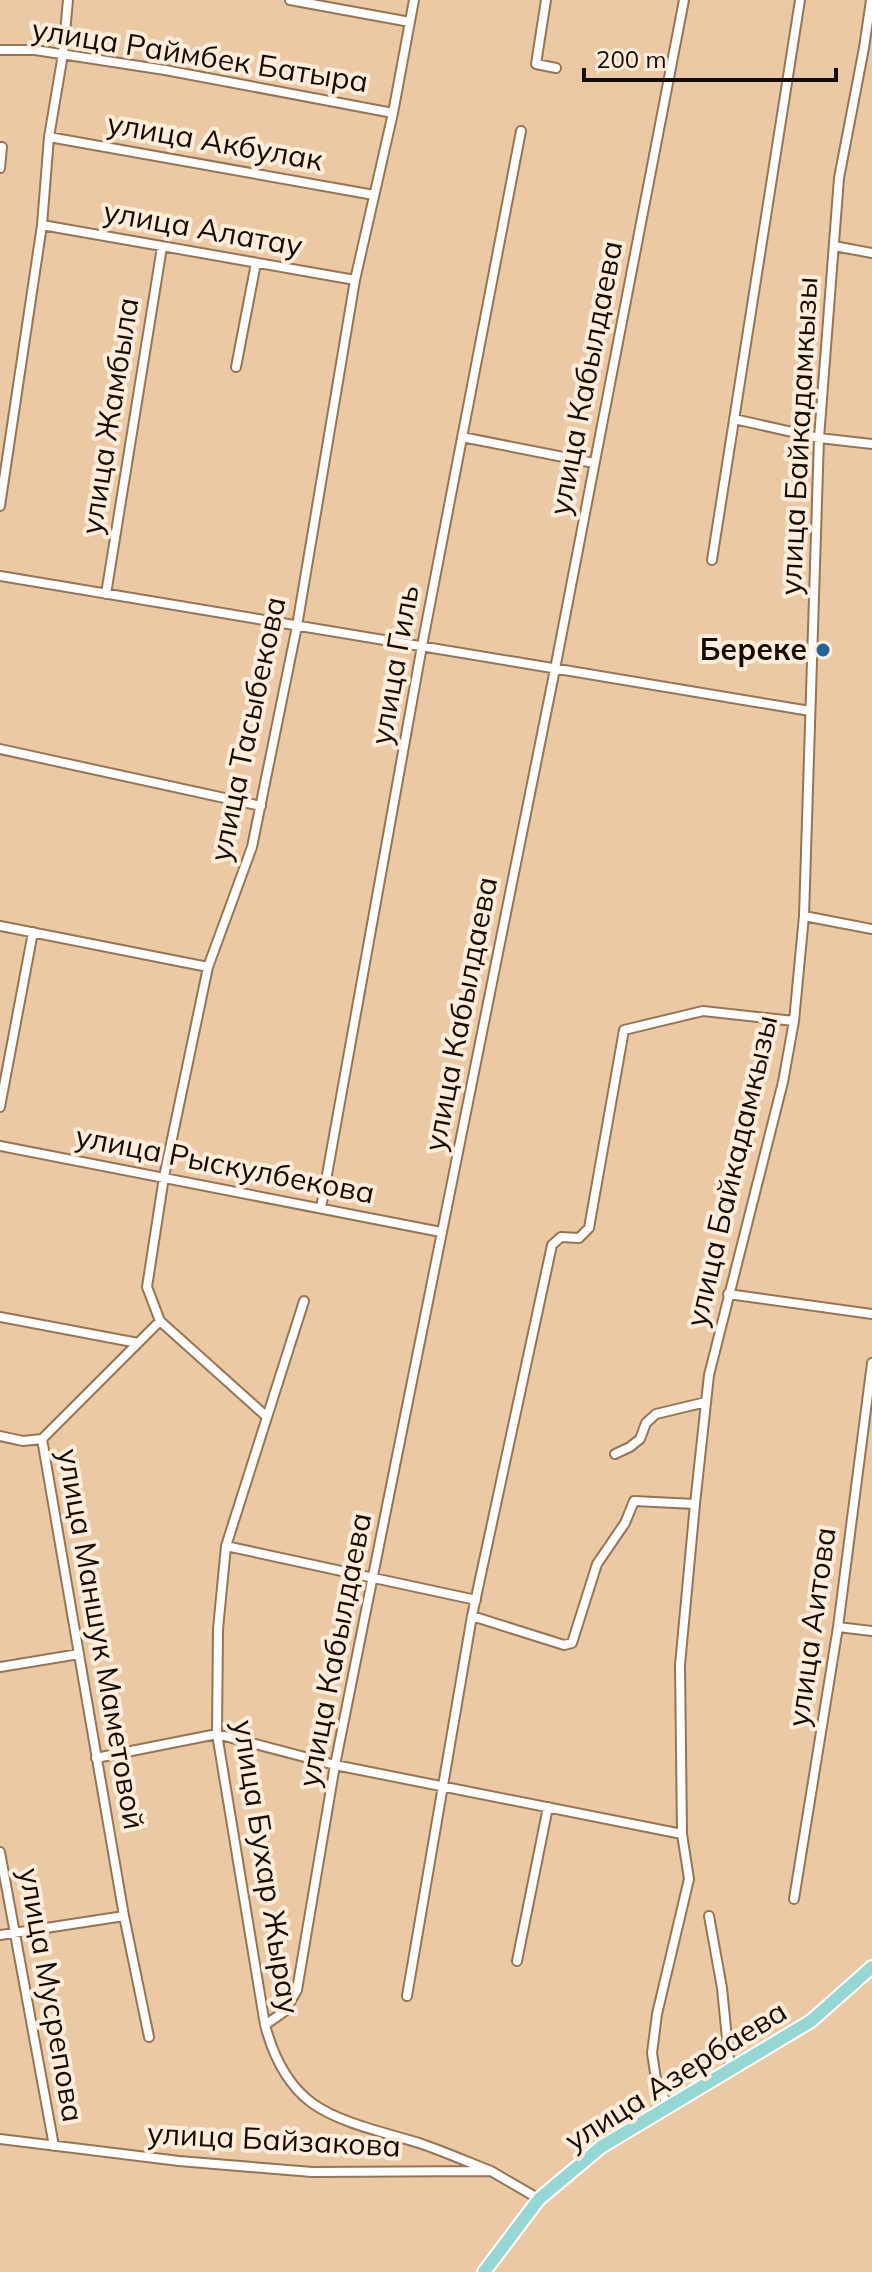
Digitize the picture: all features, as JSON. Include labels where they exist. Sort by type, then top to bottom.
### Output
[{"type":"main road","name":"улица Азербаева","points":[[484,2272],[539,2199],[601,2147],[811,2021],[872,1967]]},
{"type":"street","points":[[0,506],[42,225],[49,137],[63,54],[68,0]]},
{"type":"street","points":[[290,0],[410,22]]},
{"type":"street","name":"улица Тасыбекова","points":[[267,1417],[160,1321],[147,1287],[164,1177],[208,967],[252,847],[261,806],[297,626],[355,280],[393,113],[414,0]]},
{"type":"street","points":[[546,0],[536,64],[556,68]]},
{"type":"street","name":"улица Кабылдаева","points":[[265,2025],[285,2011],[297,1990],[335,1765],[555,669],[684,0]]},
{"type":"street","points":[[712,560],[800,0]]},
{"type":"street","name":"улица Байкадамкызы","points":[[668,2107],[656,2079],[652,2053],[657,2014],[689,1879],[682,1834],[680,1665],[695,1504],[709,1375],[783,1082],[794,1021],[804,916],[819,438],[839,178],[868,48],[871,0]]},
{"type":"street","name":"улица Раймбек Батыра","points":[[0,50],[35,50],[165,70],[393,113]]},
{"type":"street","name":"улица Гиль","points":[[321,1208],[422,646],[521,131]]},
{"type":"street","name":"улица Акбулак","points":[[49,137],[374,195]]},
{"type":"street","points":[[0,168],[1,147]]},
{"type":"street","name":"улица Алатау","points":[[42,225],[355,280]]},
{"type":"street","points":[[834,246],[872,253]]},
{"type":"street","name":"улица Жамбыла","points":[[106,594],[162,247]]},
{"type":"street","points":[[236,367],[256,263]]},
{"type":"street","points":[[734,419],[819,438],[872,444]]},
{"type":"street","points":[[462,437],[594,463]]},
{"type":"street","points":[[0,576],[810,711]]},
{"type":"street","points":[[0,749],[261,806]]},
{"type":"street","points":[[804,916],[872,929]]},
{"type":"street","points":[[0,926],[208,967]]},
{"type":"street","points":[[0,1107],[33,932]]},
{"type":"street","points":[[407,1996],[472,1616],[552,1245],[561,1237],[579,1238],[589,1228],[624,1030],[703,1011],[794,1021]]},
{"type":"street","name":"улица Рыскулбекова","points":[[0,1146],[441,1232]]},
{"type":"street","points":[[728,1294],[872,1314]]},
{"type":"street","name":"улица Бухар Жырау","points":[[304,1301],[226,1546],[218,1629],[217,1734],[265,2025],[271,2048],[287,2079],[313,2104],[353,2122],[491,2171]]},
{"type":"street","points":[[0,1317],[138,1343]]},
{"type":"street","name":"улица Маншук Маметовой","points":[[149,2037],[124,1916],[42,1439],[160,1321]]},
{"type":"street","name":"улица Аитова","points":[[794,1899],[838,1627],[872,1363]]},
{"type":"street","points":[[615,1454],[640,1439],[646,1423],[656,1414],[706,1402]]},
{"type":"street","points":[[0,1436],[23,1441],[42,1439]]},
{"type":"street","points":[[472,1616],[564,1645],[572,1643],[597,1564],[625,1523],[634,1501],[695,1504]]},
{"type":"street","points":[[226,1546],[476,1600]]},
{"type":"street","points":[[838,1627],[872,1631]]},
{"type":"street","points":[[0,1667],[79,1654]]},
{"type":"street","points":[[96,1758],[217,1734],[335,1765],[682,1834]]},
{"type":"street","points":[[517,1961],[548,1807]]},
{"type":"street","name":"улица Мусрепова","points":[[0,1852],[54,2146]]},
{"type":"street","points":[[0,1935],[124,1916]]},
{"type":"street","points":[[709,1916],[722,1988],[730,2069]]},
{"type":"street","name":"улица Байзакова","points":[[0,2139],[179,2161],[312,2172],[491,2171]]},
{"type":"street","points":[[491,2171],[539,2199]]},
{"type":"place","name":"Береке","points":[[823,650]]}]
